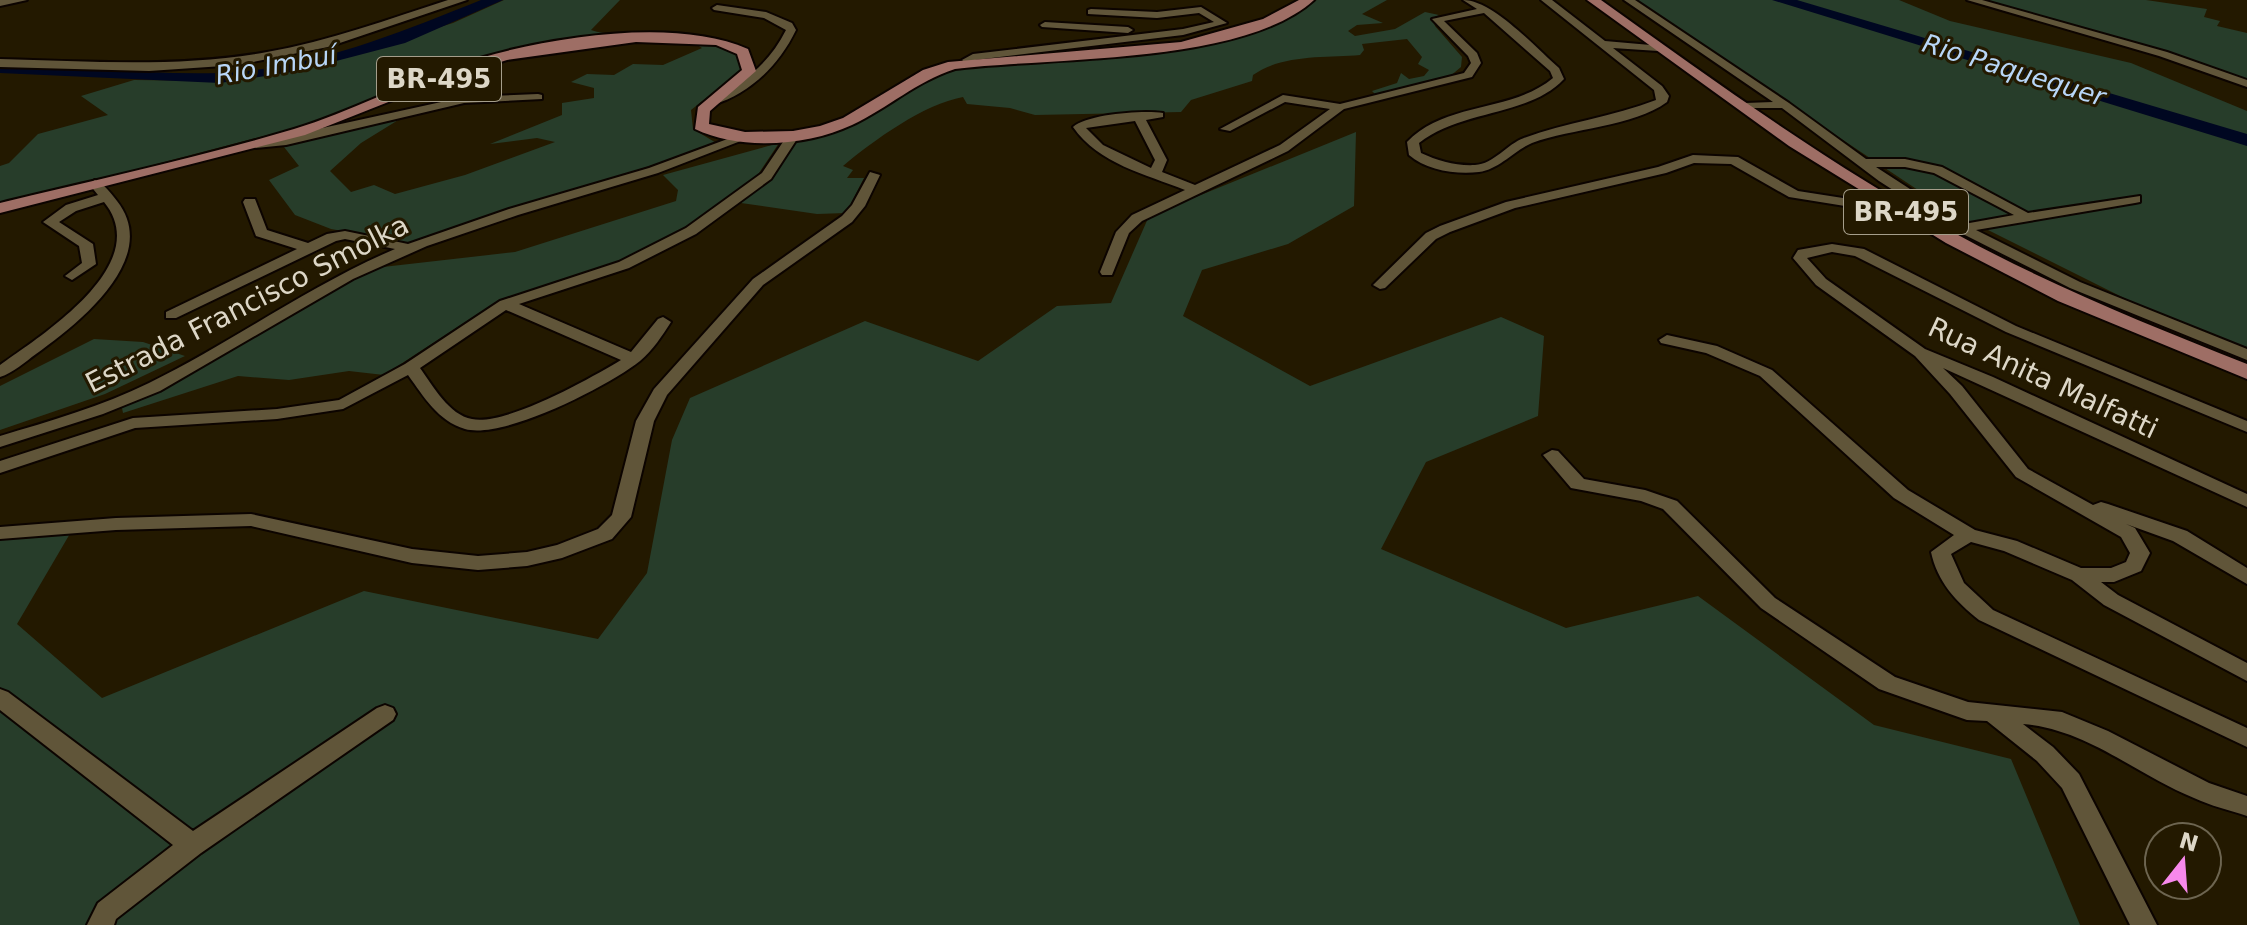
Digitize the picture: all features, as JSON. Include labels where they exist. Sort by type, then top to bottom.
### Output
[{"type":"main road","points":[[713,102],[700,117],[701,126],[716,133],[745,137],[793,136],[848,121],[928,73],[969,63],[1112,53],[1201,42],[1253,27],[1308,0]]},
{"type":"main road","name":"BR-495","points":[[1593,0],[1659,48],[1907,212],[2006,268],[2247,372]]},
{"type":"main road","name":"BR-495","points":[[0,208],[326,124],[491,59],[631,39],[695,36],[741,48],[751,63],[749,71],[713,102]]},
{"type":"street","points":[[0,3],[22,0]]},
{"type":"street","points":[[0,63],[186,66],[239,61],[310,48],[461,0]]},
{"type":"street","points":[[1134,0],[1157,15]]},
{"type":"street","points":[[969,63],[967,60],[973,57],[996,53],[1183,32],[1222,23],[1183,0]]},
{"type":"street","points":[[1468,0],[1486,10],[1555,70],[1559,79],[1532,95],[1430,127],[1413,142],[1411,150],[1438,166],[1458,170],[1490,165],[1526,141],[1633,113],[1661,102],[1663,96],[1658,88],[1546,0]]},
{"type":"street","points":[[1629,0],[1785,105],[1862,163],[1962,228],[2075,285],[2247,355]]},
{"type":"street","points":[[1972,0],[2163,54],[2247,84]]},
{"type":"street","points":[[713,102],[738,92],[752,81],[769,64],[791,30],[789,25],[766,15],[717,8]]},
{"type":"street","points":[[1091,12],[1157,15],[1201,10]]},
{"type":"street","points":[[1107,272],[1116,245],[1130,225],[1193,189],[1284,148],[1340,107],[1468,75],[1476,63],[1473,55],[1437,19],[1486,10]]},
{"type":"street","points":[[1045,25],[1183,32]]},
{"type":"street","points":[[1602,44],[1659,48]]},
{"type":"street","points":[[1623,60],[1659,48]]},
{"type":"street","points":[[256,144],[286,141],[464,100],[538,97]]},
{"type":"street","points":[[1226,129],[1283,98],[1340,107]]},
{"type":"street","points":[[1745,106],[1785,105]]},
{"type":"street","points":[[1159,115],[1088,122],[1079,127],[1088,141],[1105,153],[1193,189]]},
{"type":"street","points":[[1139,118],[1161,160],[1156,172]]},
{"type":"street","points":[[0,467],[61,444],[133,423],[318,410],[343,404],[411,367],[505,304],[624,265],[691,231],[767,176],[793,136]]},
{"type":"street","name":"Estrada Francisco Smolka","points":[[0,442],[73,419],[154,387],[308,298],[409,248],[523,207],[682,161],[745,137]]},
{"type":"street","points":[[1380,285],[1431,236],[1445,229],[1511,205],[1662,170],[1693,159],[1734,160],[1794,194],[1907,212]]},
{"type":"street","points":[[1862,163],[1905,163],[1938,170],[2023,215]]},
{"type":"street","points":[[0,533],[116,524],[251,520],[412,556],[478,563],[527,559],[562,551],[605,534],[621,517],[645,421],[660,393],[758,282],[847,219],[858,206],[874,175]]},
{"type":"street","points":[[0,372],[81,312],[117,264],[123,242],[121,216],[95,184]]},
{"type":"street","points":[[72,276],[89,264],[86,244],[50,222],[71,208],[106,197]]},
{"type":"street","points":[[1962,228],[2023,215],[2135,199]]},
{"type":"street","points":[[250,202],[261,233],[309,248]]},
{"type":"street","points":[[171,315],[309,248],[345,235],[409,248]]},
{"type":"street","name":"Rua Anita Malfatti","points":[[2247,427],[2011,329],[1859,252],[1832,248],[1803,253],[1800,258],[1821,282],[1919,352],[1987,380],[2247,501]]},
{"type":"street","points":[[505,304],[633,359]]},
{"type":"street","points":[[411,367],[443,410],[475,426],[538,408],[633,359],[663,322]]},
{"type":"street","points":[[1667,340],[1711,349],[1766,373],[1901,494],[1968,535],[2010,546],[2079,575],[2121,606],[2247,673]]},
{"type":"street","points":[[1919,352],[1956,390],[2022,473],[2128,533],[2140,553],[2134,566],[2114,575],[2079,575]]},
{"type":"street","points":[[61,444],[73,419]]},
{"type":"street","points":[[1552,455],[1578,484],[1645,496],[1670,505],[1768,603],[1887,683],[1935,702],[1992,713],[2054,718],[2100,737],[2201,791],[2247,806]]},
{"type":"street","points":[[2067,499],[2158,526],[2247,577]]},
{"type":"street","points":[[1968,535],[1952,542],[1941,552],[1942,561],[1957,588],[1986,615],[2247,738]]},
{"type":"street","points":[[0,698],[192,845]]},
{"type":"street","points":[[1992,713],[2052,760],[2071,781],[2144,925]]},
{"type":"street","points":[[99,920],[192,845],[385,714]]},
{"type":"green space","points":[[504,0],[620,0],[591,30],[652,35],[492,56],[329,119],[0,205],[0,166],[9,163],[38,134],[108,115],[81,96],[134,80],[219,81],[302,69],[453,23]]},
{"type":"green space","points":[[1317,0],[1387,0],[1362,14],[1383,23],[1357,25],[1348,31],[1355,36],[1395,29],[1425,12],[1439,15],[1433,18],[1435,26],[1462,57],[1461,67],[1449,77],[1376,95],[1372,91],[1397,83],[1401,73],[1409,79],[1424,76],[1429,70],[1418,64],[1422,57],[1407,39],[1362,44],[1364,50],[1360,55],[1277,63],[1253,75],[1252,81],[1191,100],[1181,112],[1035,115],[1010,108],[967,104],[963,97],[916,115],[843,166],[853,170],[847,178],[864,178],[846,213],[817,214],[741,203],[775,174],[797,138],[830,132],[929,77],[966,67],[1185,48],[1273,22]]},
{"type":"green space","points":[[1633,0],[1899,0],[1950,21],[2131,63],[2247,111],[2247,349],[2142,307],[1948,210]]},
{"type":"green space","points":[[1984,0],[2146,0],[2207,9],[2204,17],[2220,21],[2217,26],[2247,33],[2247,82],[2183,58],[2049,23]]},
{"type":"green space","points":[[691,41],[735,50],[743,61],[742,70],[691,110],[693,129],[718,144],[410,243],[331,229],[295,215],[269,180],[299,166],[284,147],[408,114],[361,143],[330,171],[351,192],[374,185],[395,194],[465,175],[555,142],[537,138],[490,144],[562,115],[562,103],[594,98],[594,88],[571,82],[587,74],[614,75],[633,64],[663,65],[702,48]]},
{"type":"green space","points":[[1356,132],[1354,206],[1288,244],[1202,270],[1183,316],[1310,386],[1501,317],[1544,336],[1538,416],[1426,462],[1381,549],[1566,628],[1698,596],[1874,725],[2011,759],[2080,925],[0,925],[0,534],[78,520],[17,624],[102,698],[364,591],[598,639],[647,573],[672,440],[690,398],[865,321],[978,361],[1057,306],[1111,303],[1149,216]]},
{"type":"green space","points":[[779,143],[757,176],[686,228],[624,261],[499,300],[384,375],[349,371],[289,380],[238,376],[123,413],[122,408],[374,268],[515,252],[676,201],[678,190],[663,175]]},
{"type":"green space","points":[[94,339],[143,342],[185,356],[105,394],[0,430],[0,386]]},
{"type":"waterway","name":"Rio Imbuí","points":[[0,68],[220,78],[298,66],[399,39],[495,0]]},
{"type":"waterway","name":"Rio Paquequer","points":[[1780,0],[2247,140]]}]
